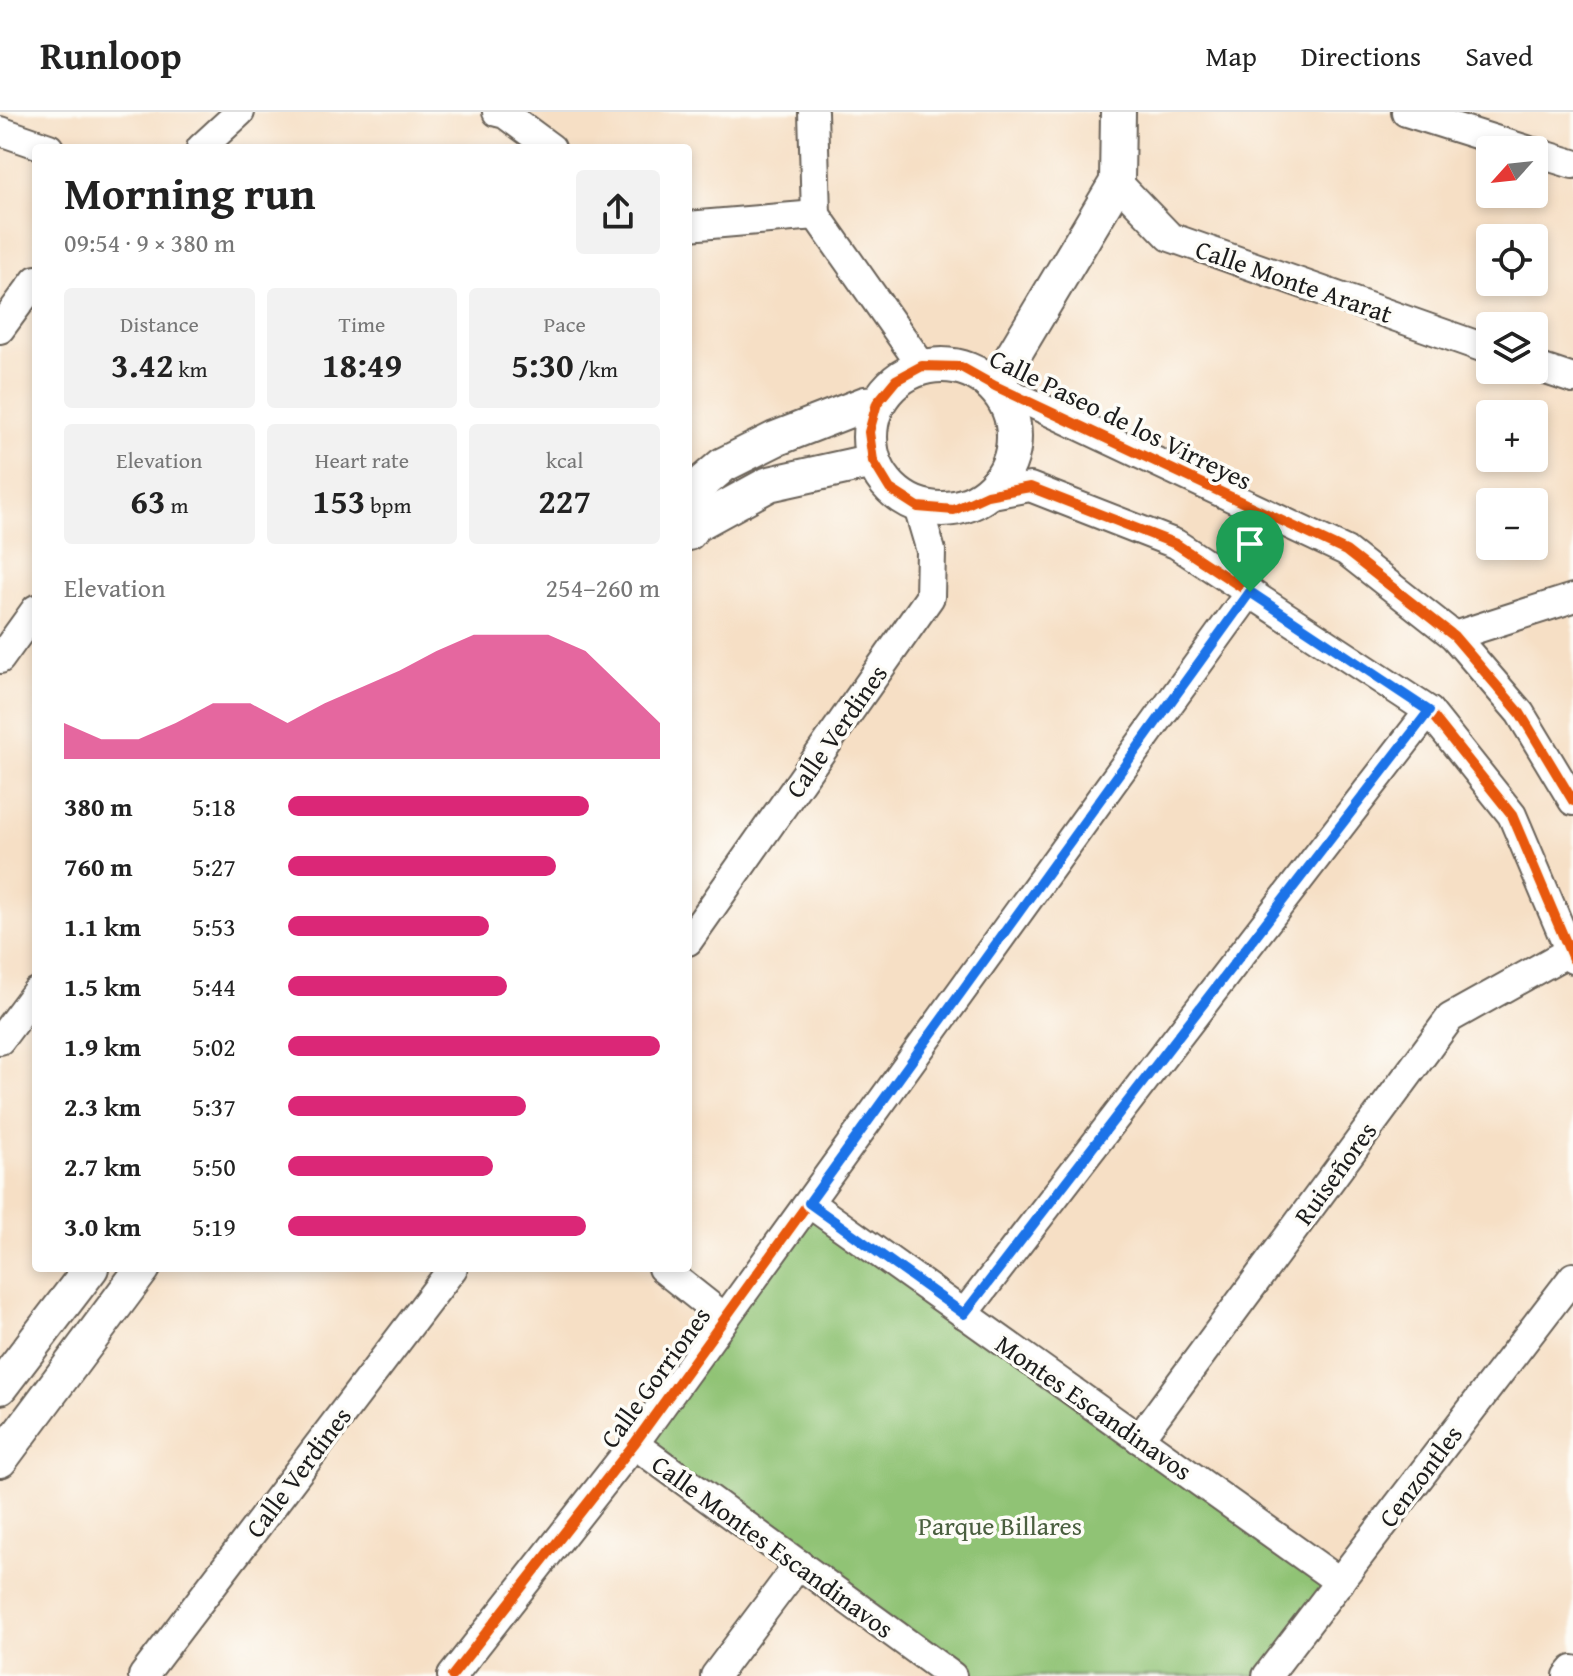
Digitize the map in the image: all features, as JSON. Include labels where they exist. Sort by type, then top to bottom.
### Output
[{"type":"street","points":[[205,144],[240,112]]},
{"type":"street","points":[[497,112],[505,114],[546,144]]},
{"type":"street","points":[[813,112],[816,215],[922,366],[896,380],[877,403],[869,432],[873,461],[890,489],[918,507],[954,510],[987,495],[1030,487],[1176,544],[1429,711],[1512,815],[1571,955]]},
{"type":"street","points":[[987,495],[1007,472],[1015,442],[1011,411],[995,386],[1117,182],[1118,112]]},
{"type":"street","points":[[1406,112],[1482,136]]},
{"type":"street","points":[[0,131],[37,144]]},
{"type":"street","points":[[1548,156],[1573,164]]},
{"type":"street","name":"Calle Monte Ararat","points":[[1117,182],[1170,237],[1476,345]]},
{"type":"street","points":[[692,226],[816,215]]},
{"type":"street","points":[[0,329],[32,285]]},
{"type":"street","name":"Calle Paseo de los Virreyes","points":[[922,366],[961,367],[995,386],[1346,551],[1454,636],[1520,713],[1573,801]]},
{"type":"street","points":[[1548,371],[1573,379]]},
{"type":"street","points":[[692,491],[723,465],[775,439],[865,404],[877,403]]},
{"type":"street","points":[[692,528],[769,484],[873,461]]},
{"type":"street","name":"Calle Verdines","points":[[692,935],[930,597],[931,551],[918,507]]},
{"type":"street","name":"Calle Gorriones","points":[[452,1676],[634,1444],[1250,592]]},
{"type":"street","points":[[1454,636],[1573,598]]},
{"type":"street","points":[[0,659],[32,615]]},
{"type":"street","points":[[964,1314],[1429,711]]},
{"type":"street","name":"Ruiseñores","points":[[1139,1439],[1450,1018],[1571,955]]},
{"type":"street","points":[[0,1040],[32,997]]},
{"type":"street","name":"Montes Escandinavos","points":[[809,1203],[1340,1582]]},
{"type":"street","points":[[6,1366],[88,1272]]},
{"type":"street","points":[[0,1460],[140,1272]]},
{"type":"street","name":"Calle Verdines","points":[[143,1676],[450,1272]]},
{"type":"street","points":[[667,1272],[725,1318]]},
{"type":"street","name":"Cenzontles","points":[[1267,1676],[1573,1277]]},
{"type":"street","name":"Calle Montes Escandinavos","points":[[634,1444],[952,1676]]},
{"type":"street","points":[[715,1676],[799,1564]]},
{"type":"street","points":[[1568,1676],[1573,1670]]},
{"type":"green space","name":"Parque Billares","points":[[809,1203],[1340,1582],[1267,1676],[952,1676],[634,1444]]},
{"type":"cycle path","points":[[1573,801],[1520,713],[1454,636],[1346,551],[995,386],[961,367],[922,366],[896,380],[877,403],[869,432],[873,461],[890,489],[918,507],[954,510],[987,495],[1030,487],[1176,544],[1429,711],[1512,815],[1573,959]]},
{"type":"cycle path","points":[[452,1676],[634,1444],[1250,592]]},
{"type":"route","points":[[1250,592],[1429,711],[964,1314],[809,1203],[1250,592]]}]
